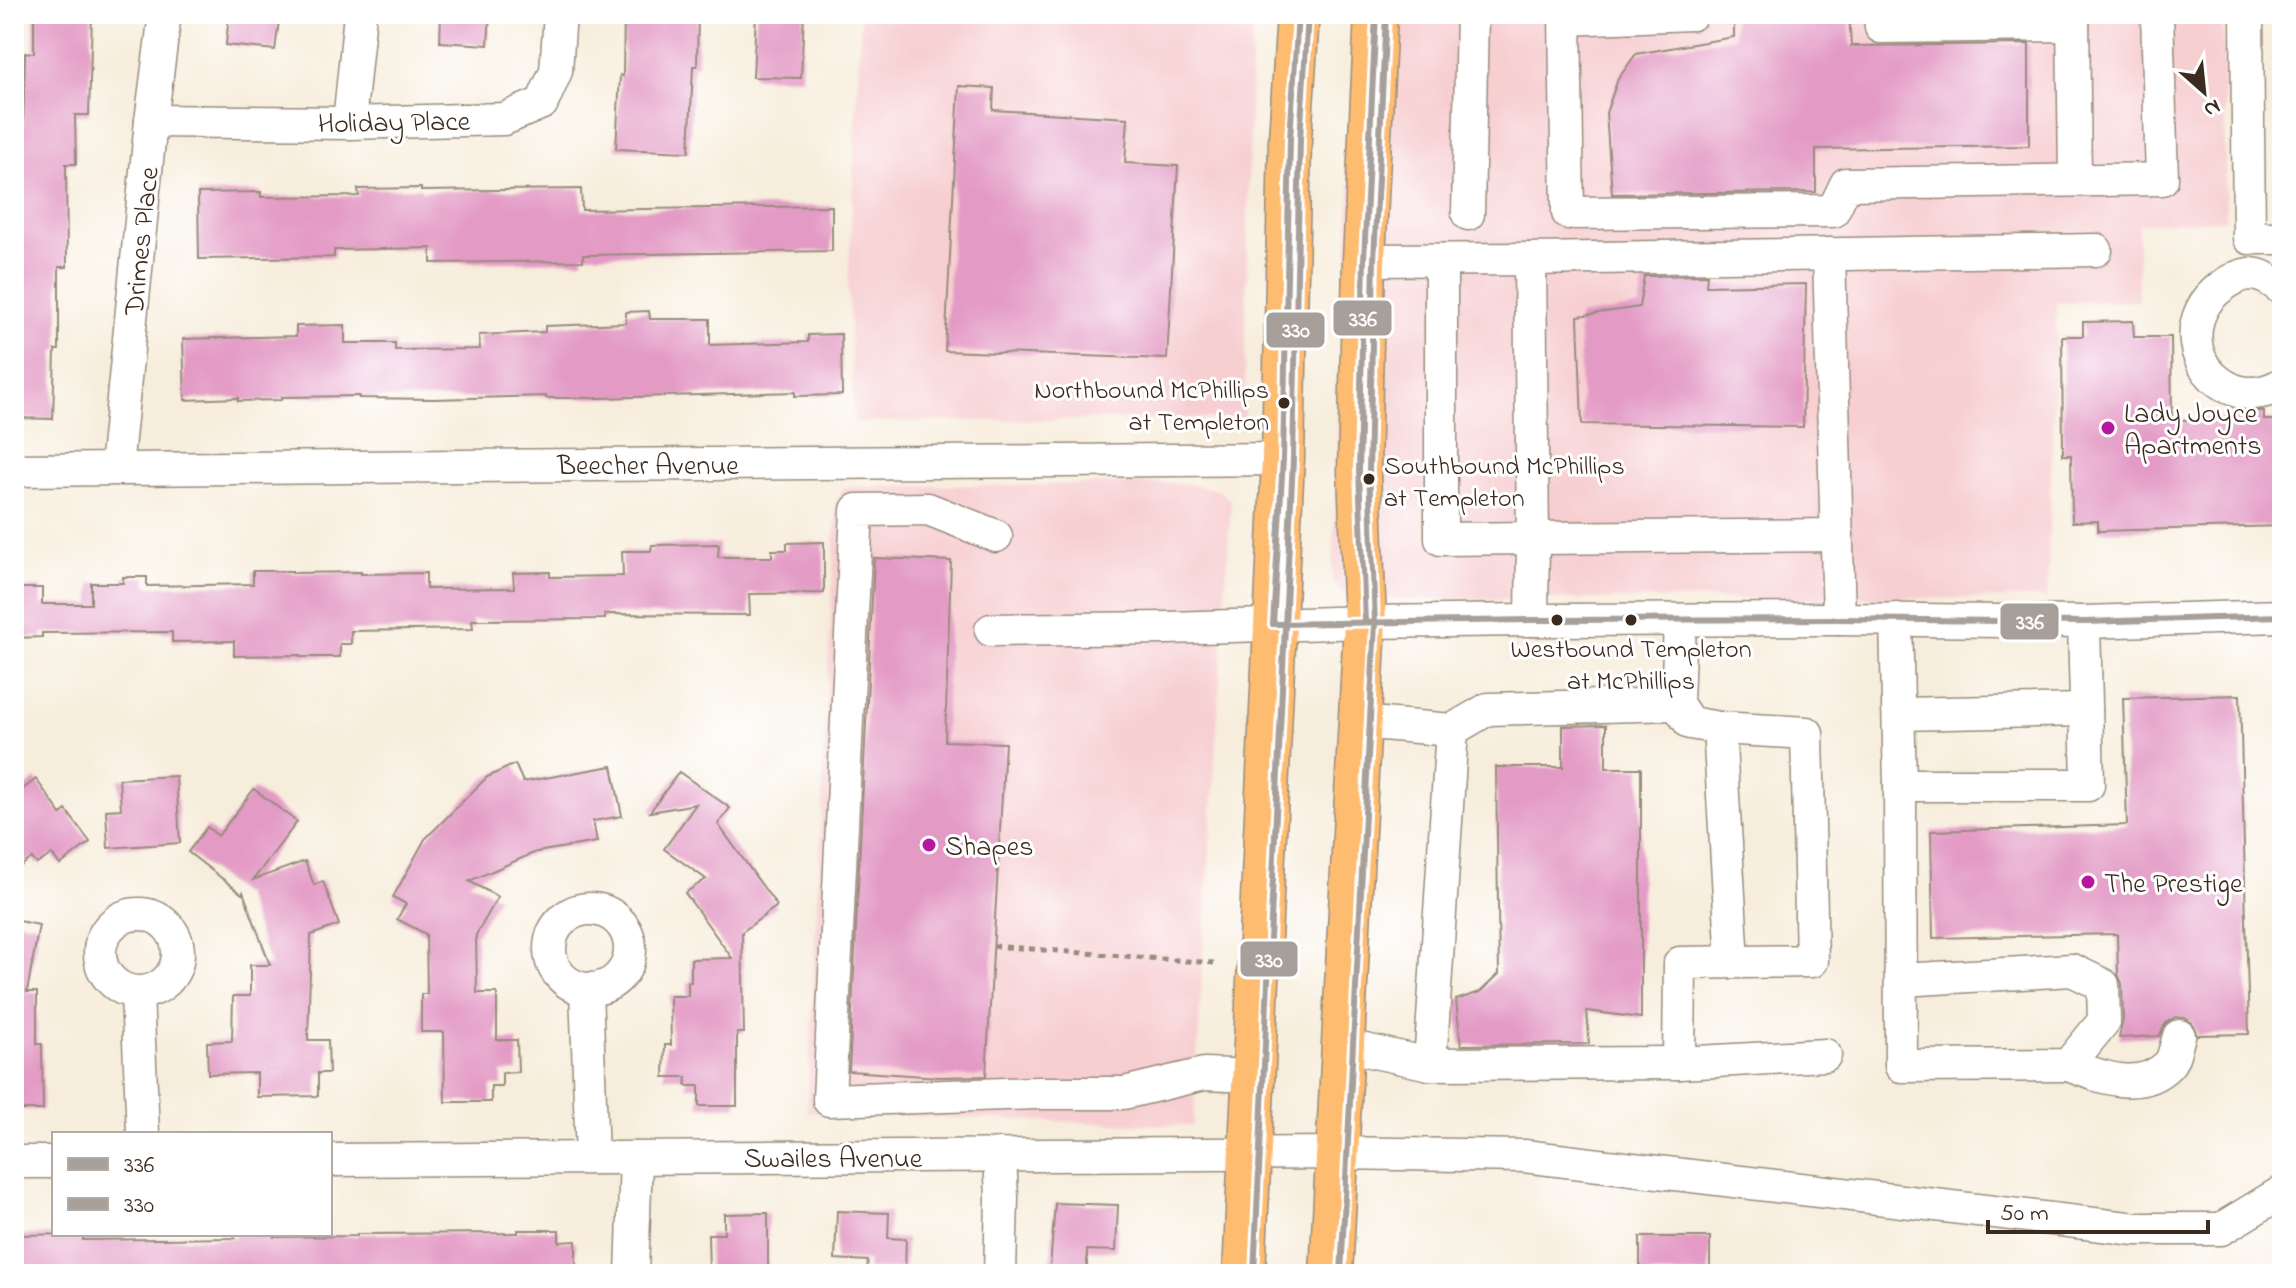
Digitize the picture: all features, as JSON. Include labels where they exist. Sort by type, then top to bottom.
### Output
[{"type":"main road","points":[[1244,1274],[1283,459],[1290,139],[1298,14]]},
{"type":"main road","points":[[1331,1274],[1365,622],[1359,471],[1364,260],[1376,14]]},
{"type":"street","name":"Drimes Place","points":[[116,468],[151,121],[165,14]]},
{"type":"street","points":[[349,123],[360,14]]},
{"type":"street","name":"Holiday Place","points":[[151,121],[349,123],[504,119],[542,103],[556,71],[560,14]]},
{"type":"street","points":[[1468,214],[1472,14]]},
{"type":"street","points":[[1692,14],[1566,16],[1568,213],[1833,211],[1846,184],[2162,179],[2157,14]]},
{"type":"street","points":[[1880,14],[1881,27],[2073,19],[2075,180]]},
{"type":"street","points":[[2247,14],[2250,273]]},
{"type":"street","points":[[2249,238],[2282,238]]},
{"type":"street","points":[[1364,260],[2096,250]]},
{"type":"street","points":[[1829,254],[1839,619]]},
{"type":"street","points":[[1530,259],[1532,620]]},
{"type":"street","points":[[1441,260],[1441,539],[1837,535]]},
{"type":"street","points":[[2282,289],[2265,277],[2250,273],[2231,280],[2204,303],[2197,320],[2196,339],[2198,354],[2205,368],[2218,382],[2235,392],[2250,394],[2271,390],[2282,384]]},
{"type":"street","name":"Beecher Avenue","points":[[14,470],[1283,459]]},
{"type":"street","points":[[996,536],[928,509],[857,510],[829,1100],[1124,1093],[1204,1074],[1254,1076]]},
{"type":"street","points":[[991,630],[1532,620],[2084,622],[2282,616]]},
{"type":"street","points":[[1896,619],[1901,1066],[2068,1065],[2110,1080],[2145,1081],[2170,1064],[2179,1036]]},
{"type":"street","points":[[1679,1063],[1680,963],[1812,961],[1807,733],[1719,728],[1690,723],[1677,704],[1680,620]]},
{"type":"street","points":[[1900,785],[2088,785],[2084,622]]},
{"type":"street","points":[[1359,722],[1452,730],[1488,709],[1677,704]]},
{"type":"street","points":[[1899,714],[2086,710]]},
{"type":"street","points":[[1719,728],[1733,962]]},
{"type":"street","points":[[1430,1064],[1452,730]]},
{"type":"street","points":[[1901,980],[2072,970],[2103,985],[2104,1021],[2068,1065]]},
{"type":"street","points":[[586,989],[592,1158]]},
{"type":"street","points":[[137,994],[143,1132]]},
{"type":"street","points":[[1342,1045],[1430,1064],[1679,1063],[1825,1055]]},
{"type":"street","name":"Swailes Avenue","points":[[332,1160],[1336,1153],[1524,1156],[2136,1229],[2221,1229],[2282,1192]]},
{"type":"street","points":[[1000,1155],[1000,1274]]},
{"type":"street","points":[[632,1274],[636,1158]]},
{"type":"street","points":[[14,1162],[52,1162]]},
{"type":"path","points":[[993,946],[1214,963]]},
{"type":"shaded area","points":[[861,14],[1252,14],[1244,418],[854,422],[848,287]]},
{"type":"shaded area","points":[[1358,14],[2223,14],[2226,220],[2138,224],[2138,301],[2057,303],[2047,598],[1372,600],[1347,597],[1332,580]]},
{"type":"shaded area","points":[[1186,483],[1218,490],[1231,500],[1193,1126],[807,1113],[836,505],[843,487]]},
{"type":"building","points":[[34,14],[92,14],[89,115],[75,115],[76,164],[66,164],[67,267],[59,267],[59,350],[55,350],[53,419],[14,418],[14,281],[19,281],[14,126],[23,126],[25,53],[34,53]]},
{"type":"building","points":[[229,14],[280,14],[275,50],[226,45]]},
{"type":"building","points":[[441,14],[490,14],[488,45],[440,42]]},
{"type":"building","points":[[624,14],[698,14],[689,152],[616,149],[620,75],[623,76]]},
{"type":"building","points":[[756,14],[804,14],[801,78],[753,77]]},
{"type":"building","points":[[1734,14],[1849,14],[1851,46],[2029,44],[2029,146],[1816,149],[1816,192],[1612,194],[1606,113],[1618,79],[1636,54],[1734,37]]},
{"type":"building","points":[[959,86],[994,88],[993,110],[1128,118],[1125,163],[1178,166],[1167,359],[945,351]]},
{"type":"building","points":[[421,188],[421,191],[581,189],[582,210],[832,206],[832,251],[583,255],[583,261],[431,263],[431,248],[334,250],[334,257],[199,259],[198,193],[261,192],[261,197],[359,196],[358,189]]},
{"type":"building","points":[[1707,275],[1706,286],[1806,284],[1803,427],[1582,424],[1578,316],[1639,307],[1644,276]]},
{"type":"building","points":[[649,311],[650,319],[710,319],[710,345],[808,342],[808,335],[841,334],[842,395],[795,396],[795,392],[601,398],[359,396],[185,400],[183,339],[296,336],[296,326],[345,325],[345,343],[395,343],[395,350],[480,349],[479,335],[545,332],[545,326],[626,323],[626,312]]},
{"type":"building","name":"Lady Joyce Apartments","points":[[2133,321],[2134,337],[2171,337],[2172,420],[2234,419],[2234,410],[2264,411],[2264,420],[2282,420],[2282,526],[2098,531],[2098,521],[2072,522],[2071,455],[2063,455],[2062,336],[2083,336],[2083,322]]},
{"type":"building","points":[[824,542],[824,593],[749,594],[750,615],[605,614],[605,619],[472,620],[473,629],[351,631],[351,644],[340,644],[340,657],[234,656],[234,641],[172,642],[172,632],[42,633],[42,637],[14,638],[14,588],[42,588],[42,604],[91,604],[91,583],[123,583],[123,577],[147,577],[147,586],[253,584],[253,571],[292,571],[426,573],[426,589],[514,588],[513,573],[550,572],[550,577],[623,576],[622,551],[651,551],[652,545],[719,544],[718,557],[772,557],[772,550],[787,550],[787,543]]},
{"type":"building","name":"Shapes","points":[[874,558],[951,561],[945,741],[1005,743],[986,1076],[939,1077],[849,1071]]},
{"type":"building","name":"The Prestige","points":[[2240,695],[2249,1034],[2197,1035],[2192,1023],[2175,1017],[2166,1023],[2159,1036],[2119,1038],[2123,1020],[2117,934],[1933,938],[1931,831],[2127,825],[2123,698]]},
{"type":"building","points":[[1606,725],[1606,768],[1641,768],[1641,1018],[1587,1011],[1589,1044],[1461,1045],[1456,1000],[1480,992],[1499,974],[1496,767],[1563,767],[1563,726]]},
{"type":"building","points":[[515,764],[523,782],[612,766],[622,816],[593,821],[597,842],[536,852],[469,881],[498,897],[476,935],[477,993],[497,993],[497,1040],[517,1040],[518,1072],[502,1073],[502,1086],[491,1086],[491,1102],[445,1102],[444,1032],[421,1032],[421,994],[427,994],[426,934],[397,919],[406,904],[393,897],[425,839],[487,777]]},
{"type":"building","points":[[679,772],[730,808],[718,824],[777,906],[742,932],[744,1033],[737,1033],[737,1106],[699,1106],[699,1086],[686,1086],[687,1077],[664,1077],[665,1045],[671,1045],[670,996],[688,996],[691,959],[732,958],[685,893],[706,879],[664,849],[696,804],[650,812]]},
{"type":"building","points":[[176,776],[180,843],[108,848],[106,810],[121,809],[119,779]]},
{"type":"building","points":[[36,779],[61,814],[66,810],[90,842],[60,865],[52,854],[37,864],[32,858],[14,871],[14,796]]},
{"type":"building","points":[[254,789],[297,822],[253,880],[305,861],[314,885],[323,881],[339,925],[311,935],[308,1040],[328,1040],[329,1073],[318,1073],[318,1096],[257,1097],[257,1073],[208,1074],[207,1042],[232,1041],[233,996],[250,996],[250,965],[270,965],[243,892],[188,852],[207,827],[218,836]]},
{"type":"building","points":[[14,920],[39,925],[27,992],[37,992],[37,1044],[42,1044],[43,1110],[14,1110]]},
{"type":"building","points":[[1055,1203],[1118,1205],[1116,1251],[1087,1250],[1087,1269],[1050,1268]]},
{"type":"building","points":[[837,1211],[889,1213],[888,1238],[906,1239],[905,1270],[867,1269],[868,1261],[835,1259]]},
{"type":"building","points":[[768,1213],[768,1274],[709,1274],[708,1234],[724,1234],[724,1214]]},
{"type":"building","points":[[518,1230],[559,1230],[559,1242],[576,1241],[576,1274],[14,1274],[14,1235],[83,1236],[83,1240],[518,1233]]},
{"type":"building","points":[[1640,1237],[1710,1237],[1710,1274],[1640,1274]]},
{"type":"transit line","name":"336","points":[[1273,624],[1283,459],[1290,139],[1298,14]]},
{"type":"transit line","name":"336","points":[[1365,622],[1359,471],[1364,260],[1376,14]]},
{"type":"transit line","name":"330","points":[[1341,1274],[1375,623],[1369,471],[1374,260],[1386,14]]},
{"type":"transit line","name":"330","points":[[1254,1274],[1293,459],[1300,139],[1308,15]]},
{"type":"transit line","name":"336","points":[[1273,624],[1839,619],[2084,622],[2282,616]]},
{"type":"place","name":"Northbound McPhillips at Templeton","points":[[1284,403]]},
{"type":"place","name":"Lady Joyce Apartments","points":[[2108,428]]},
{"type":"place","name":"Southbound McPhillips at Templeton","points":[[1369,479]]},
{"type":"place","name":"Westbound Templeton at McPhillips","points":[[1631,620]]},
{"type":"place","name":"Shapes","points":[[929,845]]},
{"type":"place","name":"The Prestige","points":[[2088,882]]}]
